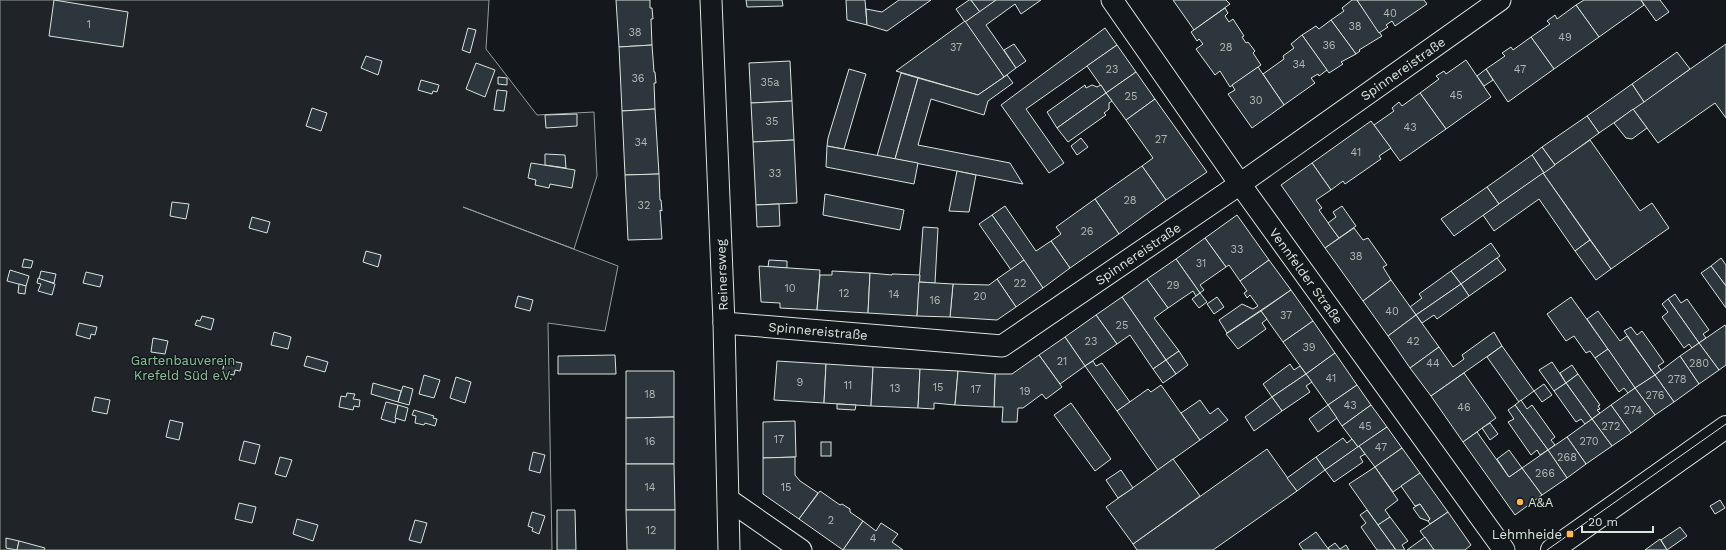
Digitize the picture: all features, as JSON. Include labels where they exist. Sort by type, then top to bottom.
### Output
[{"type":"main road","points":[[1552,550],[1726,427]]},
{"type":"street","name":"Reinersweg","points":[[711,0],[724,323],[729,550]]},
{"type":"street","name":"Vennfelder Straße","points":[[1112,0],[1240,184],[1504,550]]},
{"type":"street","name":"Spinnereistraße","points":[[724,323],[1002,346],[1240,184],[1500,0]]},
{"type":"street","points":[[728,500],[801,550]]},
{"type":"green space","name":"Gartenbauverein Krefeld Süd e.V.","points":[[0,0],[489,0],[486,49],[537,115],[594,112],[597,176],[574,249],[463,207],[618,266],[605,331],[548,323],[552,550],[0,550]]},
{"type":"building","points":[[54,0],[128,12],[123,47],[49,36]]},
{"type":"building","points":[[616,0],[650,0],[650,8],[652,8],[653,19],[651,19],[652,45],[619,47]]},
{"type":"building","points":[[746,0],[782,0],[783,6],[747,7]]},
{"type":"building","points":[[846,0],[865,0],[867,25],[847,20]]},
{"type":"building","points":[[899,0],[931,0],[887,31],[867,25],[866,9],[882,12]]},
{"type":"building","points":[[971,0],[980,12],[965,22],[956,9]]},
{"type":"building","points":[[971,0],[996,0],[980,12]]},
{"type":"building","points":[[996,0],[1041,0],[1021,14],[1015,4],[986,25],[1016,68],[1004,77],[965,22]]},
{"type":"building","points":[[1173,0],[1226,0],[1230,4],[1194,30]]},
{"type":"building","points":[[1352,0],[1357,0],[1382,36],[1359,50],[1360,51],[1356,54],[1331,20],[1344,11],[1342,8]]},
{"type":"building","points":[[1357,0],[1424,0],[1427,4],[1395,26],[1392,21],[1386,25],[1388,27],[1379,33]]},
{"type":"building","points":[[1584,0],[1641,0],[1644,5],[1599,37],[1576,5]]},
{"type":"building","points":[[1641,0],[1660,0],[1669,12],[1656,21]]},
{"type":"building","points":[[1576,5],[1599,37],[1554,69],[1531,37],[1550,24],[1547,21],[1555,15],[1557,19]]},
{"type":"building","points":[[1225,8],[1228,13],[1225,16],[1229,22],[1233,19],[1244,36],[1242,37],[1246,43],[1248,42],[1255,51],[1253,53],[1261,65],[1230,87],[1220,71],[1215,75],[1196,49],[1203,44],[1199,39],[1197,41],[1191,32]]},
{"type":"building","points":[[1331,20],[1356,54],[1341,62],[1343,64],[1329,73],[1302,35],[1316,26],[1319,29]]},
{"type":"building","points":[[965,21],[1004,77],[978,95],[896,71]]},
{"type":"building","points":[[468,28],[476,30],[470,53],[462,50]]},
{"type":"building","points":[[1105,28],[1117,45],[1026,109],[1064,163],[1049,173],[1001,105]]},
{"type":"building","points":[[1302,35],[1327,70],[1319,76],[1318,74],[1311,78],[1315,83],[1284,105],[1263,74],[1284,59],[1283,56],[1294,48],[1291,44]]},
{"type":"building","points":[[1531,37],[1554,69],[1508,102],[1486,69],[1505,56],[1502,53],[1511,47],[1513,50]]},
{"type":"building","points":[[1014,44],[1026,61],[1016,68],[1004,50]]},
{"type":"building","points":[[1726,44],[1726,118],[1715,103],[1658,143],[1633,109]]},
{"type":"building","points":[[652,45],[656,83],[654,83],[655,109],[622,111],[619,47]]},
{"type":"building","points":[[1117,45],[1136,72],[1106,93],[1087,66]]},
{"type":"building","points":[[1677,52],[1690,69],[1644,102],[1632,84]]},
{"type":"building","points":[[366,56],[382,61],[378,75],[361,68]]},
{"type":"building","points":[[1466,60],[1491,97],[1446,129],[1420,93],[1439,79],[1436,76],[1444,71],[1446,74]]},
{"type":"building","points":[[790,61],[792,101],[751,103],[749,63]]},
{"type":"building","points":[[476,63],[495,70],[485,97],[466,89]]},
{"type":"building","points":[[1258,67],[1284,105],[1252,128],[1228,94],[1235,90],[1232,85]]},
{"type":"building","points":[[849,69],[866,74],[844,149],[827,146],[828,138]]},
{"type":"building","points":[[1486,69],[1493,80],[1484,86],[1477,76]]},
{"type":"building","points":[[1136,72],[1155,99],[1126,120],[1106,93]]},
{"type":"building","points":[[901,73],[918,78],[895,159],[877,156]]},
{"type":"building","points":[[1007,75],[1013,83],[988,101],[984,115],[931,99],[918,145],[1010,163],[1023,184],[895,159],[918,78],[978,95]]},
{"type":"building","points":[[498,77],[507,78],[507,85],[498,84]]},
{"type":"building","points":[[421,80],[439,85],[437,92],[433,91],[432,94],[418,90]]},
{"type":"building","points":[[1632,84],[1644,102],[1599,133],[1587,116]]},
{"type":"building","points":[[1085,85],[1086,88],[1092,85],[1097,87],[1101,85],[1106,93],[1057,128],[1047,112]]},
{"type":"building","points":[[497,90],[507,91],[504,111],[494,110]]},
{"type":"building","points":[[1106,93],[1112,101],[1109,103],[1109,109],[1104,113],[1106,115],[1068,142],[1057,128]]},
{"type":"building","points":[[1420,93],[1446,129],[1400,161],[1374,125],[1394,111],[1392,108],[1399,102],[1402,106]]},
{"type":"building","points":[[1155,99],[1207,172],[1166,200],[1142,166],[1153,158],[1126,120]]},
{"type":"building","points":[[792,101],[794,140],[753,142],[751,103]]},
{"type":"building","points":[[312,108],[327,113],[321,131],[306,126]]},
{"type":"building","points":[[655,109],[659,174],[625,175],[622,111]]},
{"type":"building","points":[[1633,109],[1647,128],[1632,139],[1626,138],[1614,123]]},
{"type":"building","points":[[577,114],[577,126],[546,128],[545,115]]},
{"type":"building","points":[[1587,116],[1599,133],[1555,165],[1542,147]]},
{"type":"building","points":[[1371,121],[1391,148],[1379,156],[1381,159],[1345,184],[1343,181],[1331,190],[1312,163]]},
{"type":"building","points":[[1081,138],[1088,147],[1077,155],[1071,146]]},
{"type":"building","points":[[794,140],[797,203],[756,205],[753,142]]},
{"type":"building","points":[[1590,140],[1640,211],[1652,203],[1669,228],[1611,269],[1543,173]]},
{"type":"building","points":[[827,146],[918,163],[914,184],[826,167]]},
{"type":"building","points":[[1542,147],[1555,165],[1544,173],[1532,155]]},
{"type":"building","points":[[545,154],[565,155],[566,168],[545,165]]},
{"type":"building","points":[[1532,155],[1544,173],[1499,204],[1487,187]]},
{"type":"building","points":[[531,163],[575,170],[572,188],[550,184],[549,188],[535,185],[536,180],[528,178]]},
{"type":"building","points":[[1312,163],[1331,190],[1316,200],[1322,208],[1319,210],[1339,238],[1325,248],[1281,185]]},
{"type":"building","points":[[1142,166],[1166,200],[1119,234],[1095,199]]},
{"type":"building","points":[[957,171],[976,175],[969,212],[949,211]]},
{"type":"building","points":[[1543,173],[1590,240],[1575,251],[1539,199],[1494,231],[1483,215]]},
{"type":"building","points":[[659,174],[662,211],[660,210],[662,239],[628,240],[625,175]]},
{"type":"building","points":[[1487,187],[1499,204],[1454,236],[1441,219]]},
{"type":"building","points":[[825,194],[904,210],[900,230],[823,215]]},
{"type":"building","points":[[1095,199],[1119,234],[1070,268],[1051,241],[1061,234],[1056,227]]},
{"type":"building","points":[[172,202],[189,204],[186,219],[170,216]]},
{"type":"building","points":[[779,204],[780,226],[757,227],[756,205]]},
{"type":"building","points":[[1005,206],[1036,251],[1051,241],[1070,268],[1043,288],[992,215]]},
{"type":"building","points":[[1342,206],[1356,226],[1339,238],[1328,223],[1336,217],[1333,212]]},
{"type":"building","points":[[992,215],[1024,260],[1011,270],[979,224]]},
{"type":"building","points":[[1237,215],[1269,260],[1240,281],[1229,265],[1226,267],[1205,238]]},
{"type":"building","points":[[252,217],[270,222],[267,233],[249,228]]},
{"type":"building","points":[[923,227],[938,228],[935,283],[919,282]]},
{"type":"building","points":[[1354,228],[1363,240],[1368,238],[1387,265],[1383,267],[1391,280],[1363,301],[1325,248]]},
{"type":"building","points":[[1205,238],[1226,267],[1200,285],[1204,290],[1200,293],[1176,259]]},
{"type":"building","points":[[1590,240],[1611,269],[1596,280],[1575,251]]},
{"type":"building","points":[[1491,243],[1500,256],[1461,284],[1451,271]]},
{"type":"building","points":[[366,251],[381,255],[378,267],[363,262]]},
{"type":"building","points":[[1497,258],[1506,270],[1469,296],[1461,284]]},
{"type":"building","points":[[1721,258],[1726,265],[1726,286],[1711,266]]},
{"type":"building","points":[[24,259],[33,261],[31,268],[22,267]]},
{"type":"building","points":[[1176,259],[1200,293],[1196,296],[1193,291],[1168,308],[1147,279]]},
{"type":"building","points":[[769,260],[787,261],[787,268],[768,267]]},
{"type":"building","points":[[1024,260],[1043,288],[1016,307],[997,279]]},
{"type":"building","points":[[1269,260],[1291,290],[1227,333],[1219,320],[1242,304],[1253,309],[1258,306],[1250,295],[1247,298],[1244,293],[1247,291],[1240,281]]},
{"type":"building","points":[[759,266],[820,270],[817,310],[780,308],[780,303],[761,302]]},
{"type":"building","points":[[1711,266],[1726,286],[1726,308],[1701,273]]},
{"type":"building","points":[[10,270],[29,276],[26,286],[7,281]]},
{"type":"building","points":[[41,271],[56,274],[54,283],[39,279]]},
{"type":"building","points":[[832,271],[870,273],[868,313],[817,310],[820,275],[832,275]]},
{"type":"building","points":[[1451,271],[1461,284],[1416,315],[1410,307],[1422,298],[1419,294]]},
{"type":"building","points":[[86,272],[103,276],[100,287],[83,283]]},
{"type":"building","points":[[870,273],[920,275],[917,316],[868,313]]},
{"type":"building","points":[[38,278],[55,284],[52,295],[38,291],[41,284],[37,283]]},
{"type":"building","points":[[997,279],[1016,307],[997,320],[950,317],[953,284],[989,285]]},
{"type":"building","points":[[1147,279],[1168,308],[1154,318],[1179,351],[1166,360],[1122,297]]},
{"type":"building","points":[[1391,280],[1416,315],[1388,336],[1363,301]]},
{"type":"building","points":[[919,282],[953,284],[950,317],[917,316]]},
{"type":"building","points":[[19,284],[26,286],[25,294],[18,293]]},
{"type":"building","points":[[1461,284],[1469,296],[1437,319],[1434,315],[1422,323],[1416,315]]},
{"type":"building","points":[[1291,290],[1313,321],[1283,342],[1261,311]]},
{"type":"building","points":[[1200,293],[1207,302],[1199,308],[1192,299]]},
{"type":"building","points":[[1675,294],[1681,303],[1687,299],[1709,330],[1703,334],[1706,338],[1699,343],[1668,299]]},
{"type":"building","points":[[518,296],[533,300],[530,311],[515,307]]},
{"type":"building","points":[[1122,297],[1166,360],[1153,369],[1130,335],[1117,344],[1096,315]]},
{"type":"building","points":[[1217,297],[1224,307],[1214,314],[1207,304]]},
{"type":"building","points":[[1571,297],[1608,349],[1595,358],[1590,351],[1586,353],[1574,336],[1566,341],[1547,314]]},
{"type":"building","points":[[1668,299],[1699,343],[1692,348],[1689,344],[1684,348],[1662,317],[1668,312],[1662,304]]},
{"type":"building","points":[[1261,311],[1267,319],[1262,323],[1266,329],[1238,349],[1226,334]]},
{"type":"building","points":[[1598,311],[1620,341],[1627,336],[1655,375],[1635,388],[1587,319]]},
{"type":"building","points":[[1096,315],[1117,344],[1085,366],[1065,337]]},
{"type":"building","points":[[1416,315],[1439,347],[1410,368],[1388,336]]},
{"type":"building","points":[[202,316],[214,319],[211,330],[195,325],[197,320],[200,321]]},
{"type":"building","points":[[1313,321],[1335,353],[1306,374],[1283,342]]},
{"type":"building","points":[[79,323],[97,327],[95,335],[91,334],[90,339],[76,335]]},
{"type":"building","points":[[1725,325],[1726,365],[1719,370],[1699,343]]},
{"type":"building","points":[[1631,327],[1637,335],[1642,331],[1664,362],[1658,366],[1661,370],[1655,375],[1624,331]]},
{"type":"building","points":[[274,332],[291,337],[288,349],[271,345]]},
{"type":"building","points":[[1494,332],[1502,346],[1431,396],[1410,368],[1439,347],[1453,367],[1464,359],[1462,355]]},
{"type":"building","points":[[1065,337],[1085,366],[1060,384],[1039,355]]},
{"type":"building","points":[[153,338],[168,341],[165,354],[151,352]]},
{"type":"building","points":[[1699,343],[1719,370],[1699,384],[1680,356]]},
{"type":"building","points":[[1502,346],[1534,391],[1519,402],[1487,357]]},
{"type":"building","points":[[1608,349],[1635,388],[1628,393],[1624,388],[1619,392],[1595,358]]},
{"type":"building","points":[[1179,351],[1188,365],[1176,374],[1166,360]]},
{"type":"building","points":[[1335,353],[1357,385],[1328,405],[1306,374]]},
{"type":"building","points":[[615,355],[616,374],[558,374],[558,356]]},
{"type":"building","points":[[1039,355],[1062,387],[1046,399],[1042,394],[1023,408],[1018,408],[1017,422],[1002,422],[1003,407],[994,407],[995,374],[1012,374]]},
{"type":"building","points":[[307,356],[328,362],[325,372],[304,366]]},
{"type":"building","points":[[1680,356],[1699,384],[1674,402],[1655,375]]},
{"type":"building","points":[[225,360],[242,363],[240,371],[235,370],[234,375],[222,373]]},
{"type":"building","points":[[1166,360],[1176,374],[1163,383],[1153,369]]},
{"type":"building","points":[[777,361],[826,364],[824,403],[774,400]]},
{"type":"building","points":[[1093,361],[1096,366],[1102,363],[1130,402],[1117,411],[1085,366]]},
{"type":"building","points":[[1552,362],[1566,383],[1554,391],[1539,370]]},
{"type":"building","points":[[826,364],[873,367],[871,406],[824,403]]},
{"type":"building","points":[[1290,364],[1294,370],[1300,366],[1306,374],[1272,397],[1263,384]]},
{"type":"building","points":[[1572,365],[1578,374],[1566,383],[1560,373]]},
{"type":"building","points":[[873,367],[920,369],[918,408],[871,406]]},
{"type":"building","points":[[920,369],[958,371],[955,405],[934,403],[934,409],[918,408]]},
{"type":"building","points":[[626,371],[674,371],[674,417],[626,418]]},
{"type":"building","points":[[958,371],[995,374],[994,407],[955,405]]},
{"type":"building","points":[[1464,373],[1496,418],[1463,442],[1431,396]]},
{"type":"building","points":[[1306,374],[1312,382],[1306,386],[1310,392],[1282,411],[1272,397]]},
{"type":"building","points":[[1578,374],[1600,405],[1598,406],[1600,409],[1597,410],[1600,413],[1592,419],[1566,383]]},
{"type":"building","points":[[424,375],[440,380],[434,398],[419,394]]},
{"type":"building","points":[[1655,375],[1674,402],[1655,415],[1635,388]]},
{"type":"building","points":[[456,377],[471,382],[465,403],[450,398]]},
{"type":"building","points":[[373,383],[401,391],[398,402],[371,394]]},
{"type":"building","points":[[1566,383],[1592,419],[1585,424],[1581,419],[1576,422],[1554,391]]},
{"type":"building","points":[[1544,384],[1552,395],[1542,402],[1534,391]]},
{"type":"building","points":[[1161,385],[1200,440],[1158,470],[1117,411],[1148,389],[1151,392]]},
{"type":"building","points":[[1357,385],[1371,405],[1342,426],[1328,405]]},
{"type":"building","points":[[403,386],[413,389],[409,405],[398,402]]},
{"type":"building","points":[[1635,388],[1655,415],[1631,433],[1611,405]]},
{"type":"building","points":[[347,393],[355,394],[353,399],[360,400],[359,407],[354,406],[353,410],[339,407],[341,396],[346,397]]},
{"type":"building","points":[[95,397],[110,400],[107,414],[92,411]]},
{"type":"building","points":[[1272,397],[1282,411],[1254,431],[1245,417]]},
{"type":"building","points":[[1200,400],[1210,414],[1218,408],[1228,420],[1200,440],[1181,413]]},
{"type":"building","points":[[1521,400],[1527,409],[1532,405],[1555,437],[1551,440],[1555,445],[1548,450],[1515,405]]},
{"type":"building","points":[[386,402],[398,405],[395,423],[381,419]]},
{"type":"building","points":[[1071,403],[1111,459],[1095,471],[1054,415]]},
{"type":"building","points":[[837,404],[856,405],[855,410],[837,409]]},
{"type":"building","points":[[398,405],[408,408],[405,421],[395,418]]},
{"type":"building","points":[[1328,405],[1337,418],[1318,432],[1309,419]]},
{"type":"building","points":[[1371,405],[1387,427],[1358,447],[1342,426]]},
{"type":"building","points":[[1515,405],[1548,450],[1540,455],[1537,450],[1531,455],[1508,422],[1514,419],[1508,410]]},
{"type":"building","points":[[1611,405],[1631,433],[1612,446],[1592,419]]},
{"type":"building","points":[[414,410],[434,416],[433,418],[437,419],[435,426],[425,423],[424,425],[415,423],[416,416],[412,415]]},
{"type":"building","points":[[674,417],[674,464],[626,464],[626,418]]},
{"type":"building","points":[[1592,419],[1612,446],[1586,464],[1567,437]]},
{"type":"building","points":[[170,420],[183,423],[179,440],[166,437]]},
{"type":"building","points":[[795,421],[796,457],[763,458],[763,422]]},
{"type":"building","points":[[1490,423],[1498,434],[1490,440],[1482,428]]},
{"type":"building","points":[[1387,427],[1402,448],[1375,467],[1359,446]]},
{"type":"building","points":[[1477,432],[1509,477],[1522,468],[1542,495],[1515,515],[1463,442]]},
{"type":"building","points":[[1567,437],[1586,464],[1567,478],[1548,450]]},
{"type":"building","points":[[1343,438],[1347,443],[1352,439],[1358,447],[1325,470],[1316,457]]},
{"type":"building","points":[[244,441],[260,445],[255,464],[239,460]]},
{"type":"building","points":[[821,442],[831,442],[831,456],[821,456]]},
{"type":"building","points":[[1359,446],[1365,454],[1360,457],[1363,462],[1334,482],[1325,470]]},
{"type":"building","points":[[1402,448],[1420,473],[1393,492],[1375,467]]},
{"type":"building","points":[[1267,449],[1297,491],[1213,550],[1137,550],[1133,544]]},
{"type":"building","points":[[1509,450],[1522,468],[1509,477],[1497,459]]},
{"type":"building","points":[[1548,450],[1567,478],[1542,495],[1522,468]]},
{"type":"building","points":[[533,452],[545,455],[540,473],[529,470]]},
{"type":"building","points":[[280,457],[292,460],[286,477],[275,474]]},
{"type":"building","points":[[795,457],[795,475],[800,481],[818,493],[799,519],[763,494],[763,458]]},
{"type":"building","points":[[1316,457],[1325,470],[1297,491],[1287,478]]},
{"type":"building","points":[[1173,459],[1200,496],[1133,544],[1106,507]]},
{"type":"building","points":[[626,464],[674,464],[675,510],[626,510]]},
{"type":"building","points":[[1375,467],[1398,500],[1385,510],[1390,517],[1378,525],[1349,484]]},
{"type":"building","points":[[1121,470],[1133,488],[1118,498],[1106,480]]},
{"type":"building","points":[[1420,473],[1448,512],[1430,524],[1428,521],[1430,519],[1420,504],[1415,506],[1401,486]]},
{"type":"building","points":[[820,491],[840,505],[842,504],[850,509],[850,512],[863,521],[843,550],[799,519]]},
{"type":"building","points":[[1720,500],[1725,508],[1715,514],[1710,506]]},
{"type":"building","points":[[239,503],[256,507],[252,523],[235,519]]},
{"type":"building","points":[[1420,504],[1430,519],[1428,521],[1420,518],[1413,508]]},
{"type":"building","points":[[557,510],[575,510],[576,550],[557,550]]},
{"type":"building","points":[[626,510],[675,510],[675,550],[627,550]]},
{"type":"building","points":[[1367,510],[1396,550],[1377,550],[1361,527],[1366,523],[1360,515]]},
{"type":"building","points":[[532,512],[545,516],[539,534],[532,531],[533,528],[528,526]]},
{"type":"building","points":[[1448,512],[1471,545],[1465,550],[1434,550],[1420,531]]},
{"type":"building","points":[[1390,517],[1408,541],[1402,545],[1405,550],[1396,550],[1378,525]]},
{"type":"building","points":[[297,519],[318,525],[313,541],[293,534]]},
{"type":"building","points":[[415,520],[427,523],[421,543],[409,540]]},
{"type":"building","points":[[863,521],[876,531],[881,523],[898,534],[892,542],[903,550],[843,550]]},
{"type":"building","points":[[1680,527],[1687,536],[1667,550],[1661,540]]},
{"type":"building","points":[[1316,532],[1329,550],[1303,550],[1299,544]]},
{"type":"building","points":[[1425,537],[1434,550],[1407,550]]},
{"type":"building","points":[[6,538],[19,541],[17,550],[6,548]]},
{"type":"building","points":[[1660,539],[1667,550],[1645,550]]},
{"type":"building","points":[[19,541],[45,548],[44,550],[17,550]]},
{"type":"building","points":[[1335,543],[1340,549],[1346,545],[1349,550],[1330,550],[1328,548]]},
{"type":"tram line","points":[[1547,550],[1726,424]]},
{"type":"place","name":"A&A","points":[[1520,502]]},
{"type":"place","name":"Lehmheide","points":[[1570,534]]}]
